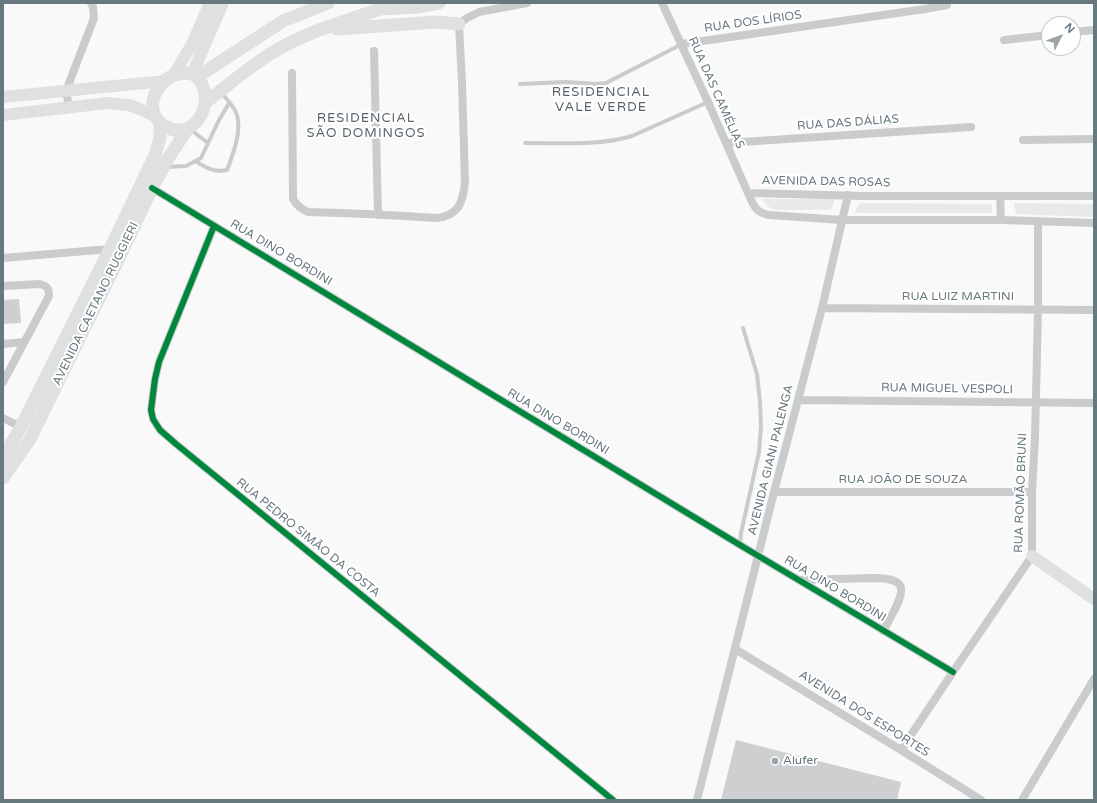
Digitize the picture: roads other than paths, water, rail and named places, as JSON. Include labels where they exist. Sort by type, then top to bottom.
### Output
[{"type":"main road","points":[[195,76],[283,22],[328,3]]},
{"type":"main road","points":[[205,103],[243,73],[293,41],[319,30],[380,9],[439,3]]},
{"type":"main road","points":[[319,30],[436,22],[459,24]]},
{"type":"main road","points":[[183,73],[195,76],[202,84],[205,94],[205,103],[199,117],[188,129],[176,131],[168,129],[157,120],[152,105],[158,88],[169,78],[183,73]]},
{"type":"main road","name":"AVENIDA CAETANO RUGGIERI","points":[[3,457],[21,427],[155,155],[160,138],[157,120]]},
{"type":"main road","name":"AVENIDA CAETANO RUGGIERI","points":[[3,478],[30,439],[152,188],[178,142],[188,129]]},
{"type":"street","points":[[69,107],[66,90],[94,18],[91,3]]},
{"type":"street","points":[[3,97],[169,78],[192,44],[210,3]]},
{"type":"street","points":[[195,76],[223,3]]},
{"type":"street","points":[[292,73],[293,199],[302,210],[308,212],[360,213],[436,218],[445,217],[454,212],[461,204],[465,182],[459,24],[479,12],[527,3]]},
{"type":"street","name":"RUA DAS CAMÉLIAS","points":[[662,3],[682,44],[748,193]]},
{"type":"street","name":"RUA DOS LÍRIOS","points":[[682,44],[917,11],[947,5]]},
{"type":"street","points":[[1081,31],[1094,30]]},
{"type":"street","points":[[1004,40],[1041,36]]},
{"type":"street","points":[[374,51],[378,215]]},
{"type":"street","points":[[3,115],[108,103],[129,105],[140,109],[157,120]]},
{"type":"street","name":"RUA DAS DÁLIAS","points":[[726,143],[971,127]]},
{"type":"street","points":[[1023,140],[1094,139]]},
{"type":"street","name":"RUA DINO BORDINI","points":[[152,188],[758,556],[953,672]]},
{"type":"street","name":"AVENIDA DAS ROSAS","points":[[1094,196],[748,193],[755,208],[759,212],[765,214],[842,220],[1001,220],[1094,223]]},
{"type":"street","name":"AVENIDA GIANI PALENGA","points":[[697,800],[774,492],[822,308],[848,195]]},
{"type":"street","points":[[1000,196],[1001,220]]},
{"type":"street","name":"RUA ROMÃO BRUNI","points":[[901,750],[1032,556],[1032,492],[1035,438],[1038,309],[1038,221]]},
{"type":"street","name":"RUA PEDRO SIMÃO DA COSTA","points":[[214,226],[158,362],[151,410],[153,419],[160,430],[613,800]]},
{"type":"street","points":[[3,258],[110,249]]},
{"type":"street","points":[[3,286],[40,284],[45,285],[49,290],[49,296],[3,382]]},
{"type":"street","name":"RUA LUIZ MARTINI","points":[[822,308],[1094,310]]},
{"type":"street","points":[[3,344],[24,342]]},
{"type":"street","name":"RUA MIGUEL VESPOLI","points":[[799,400],[1094,403]]},
{"type":"street","points":[[3,418],[21,427]]},
{"type":"street","name":"RUA JOÃO DE SOUZA","points":[[774,492],[1032,492]]},
{"type":"street","points":[[1032,556],[1094,599]]},
{"type":"street","name":"RUA DINO BORDINI","points":[[800,580],[873,578],[889,580],[897,583],[901,586],[902,592],[900,599],[883,631]]},
{"type":"street","name":"AVENIDA DOS ESPORTES","points":[[735,649],[981,800]]},
{"type":"street","points":[[1022,800],[1094,679]]},
{"type":"lane","points":[[520,84],[566,82],[597,84],[606,83],[682,44]]},
{"type":"lane","points":[[195,161],[218,172],[226,170],[232,157],[239,126],[237,114],[220,91]]},
{"type":"lane","points":[[525,143],[603,142],[620,140],[708,102]]},
{"type":"lane","points":[[164,167],[186,166],[201,158],[218,122],[229,104]]},
{"type":"lane","points":[[188,129],[208,143]]},
{"type":"lane","points":[[740,545],[741,533],[759,452],[761,426],[757,374],[743,328]]},
{"type":"place","name":"Alufer","points":[[775,761]]},
{"type":"district","name":"RESIDENCIAL VALE VERDE","points":[[601,100]]},
{"type":"district","name":"RESIDENCIAL SÃO DOMINGOS","points":[[366,126]]}]
